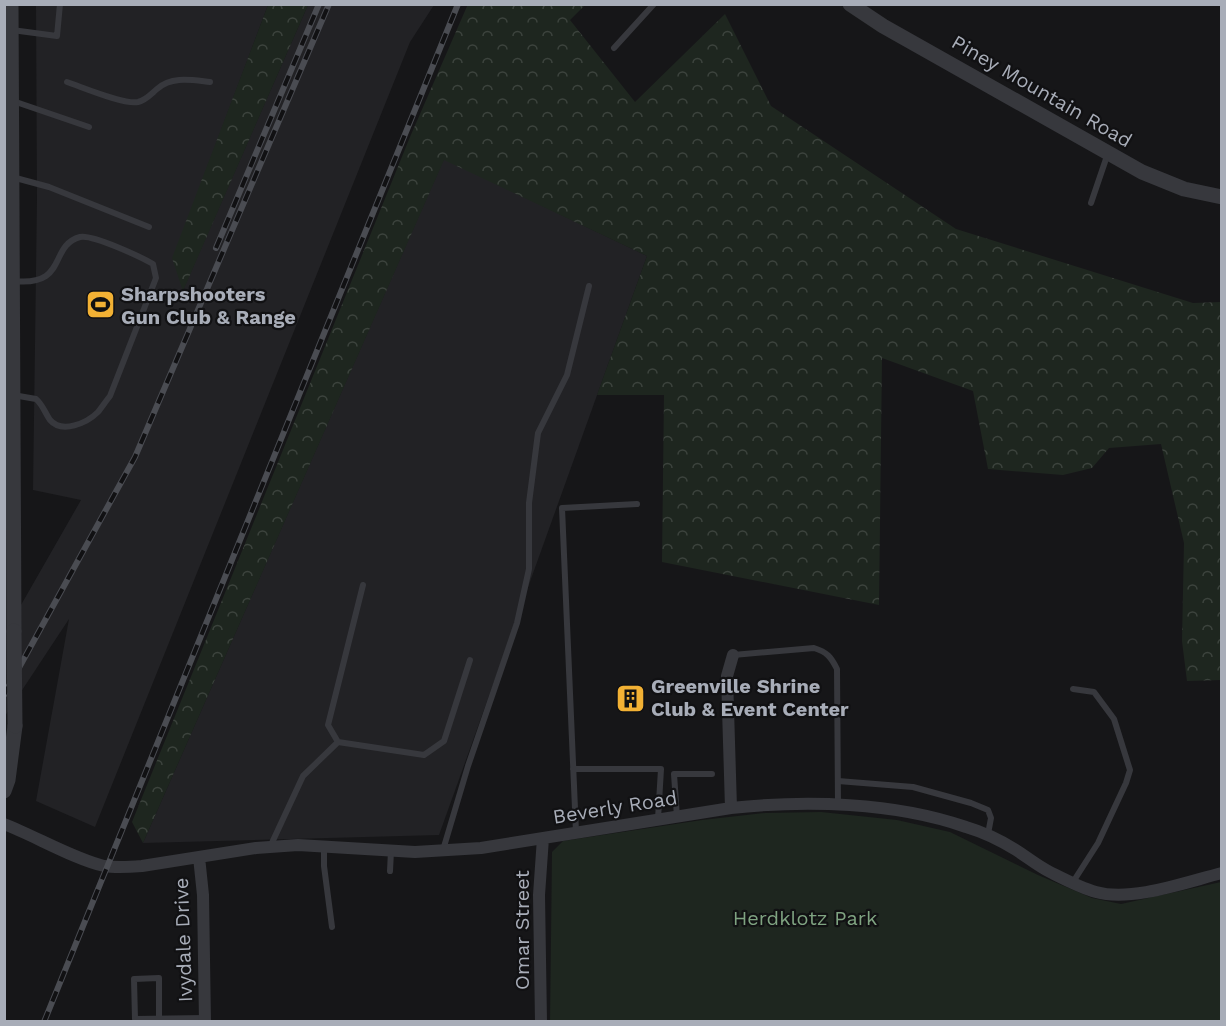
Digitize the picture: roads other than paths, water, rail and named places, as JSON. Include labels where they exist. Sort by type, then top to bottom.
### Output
[{"type":"street","points":[[4,791],[8,780],[15,726],[9,452],[9,424],[13,395],[8,280],[12,177],[12,101],[8,75],[12,30],[11,4]]},
{"type":"street","name":"Piney Mountain Road","points":[[850,4],[1142,172],[1170,184],[1221,197]]},
{"type":"street","points":[[731,808],[727,676],[733,655]]},
{"type":"street","name":"Beverly Road","points":[[4,824],[106,866],[142,866],[270,847],[324,846],[443,852],[731,808],[760,805],[838,805],[896,811],[940,819],[987,835],[1015,849],[1049,871],[1096,892],[1130,894],[1221,873]]},
{"type":"street","name":"Omar Street","points":[[541,1022],[539,895],[543,838]]},
{"type":"street","name":"Ivydale Drive","points":[[199,857],[203,895],[205,1020]]},
{"type":"lane","points":[[12,30],[57,36],[60,4]]},
{"type":"lane","points":[[614,48],[654,4]]},
{"type":"lane","points":[[67,82],[124,101],[137,102],[149,97],[158,87],[179,78],[210,82]]},
{"type":"lane","points":[[12,101],[89,127]]},
{"type":"lane","points":[[1091,203],[1108,153]]},
{"type":"lane","points":[[12,177],[49,187],[149,227]]},
{"type":"lane","points":[[8,280],[29,283],[47,276],[67,246],[78,238],[88,237],[153,264],[156,278],[110,396],[97,413],[74,426],[63,427],[49,419],[36,399],[13,395]]},
{"type":"lane","points":[[443,852],[468,765],[517,623],[529,569],[529,503],[538,433],[567,375],[589,286]]},
{"type":"lane","points":[[576,832],[562,508],[638,504]]},
{"type":"lane","points":[[338,742],[328,725],[363,585]]},
{"type":"lane","points":[[733,655],[814,648],[832,657],[837,669],[838,805]]},
{"type":"lane","points":[[338,742],[424,755],[444,741],[470,660]]},
{"type":"lane","points":[[1073,689],[1094,692],[1114,719],[1130,770],[1098,843],[1073,882]]},
{"type":"lane","points":[[270,847],[303,776],[338,742]]},
{"type":"lane","points":[[573,769],[661,769],[658,819]]},
{"type":"lane","points":[[676,817],[674,774],[712,774]]},
{"type":"lane","points":[[838,781],[913,787],[971,803],[988,810],[991,818],[987,835]]},
{"type":"lane","points":[[324,846],[324,866],[332,927]]},
{"type":"lane","points":[[390,871],[391,850]]},
{"type":"lane","points":[[159,1020],[159,978],[134,979],[135,1019],[159,1020],[205,1020]]},
{"type":"railway","points":[[216,248],[319,4]]},
{"type":"railway","points":[[4,695],[135,457],[329,4]]},
{"type":"railway","points":[[44,1022],[458,4]]},
{"type":"place","name":"Sharpshooters Gun Club & Range","points":[[100,305]]},
{"type":"place","name":"Greenville Shrine Club & Event Center","points":[[630,698]]},
{"type":"park label","name":"Herdklotz Park","points":[[805,918]]}]
